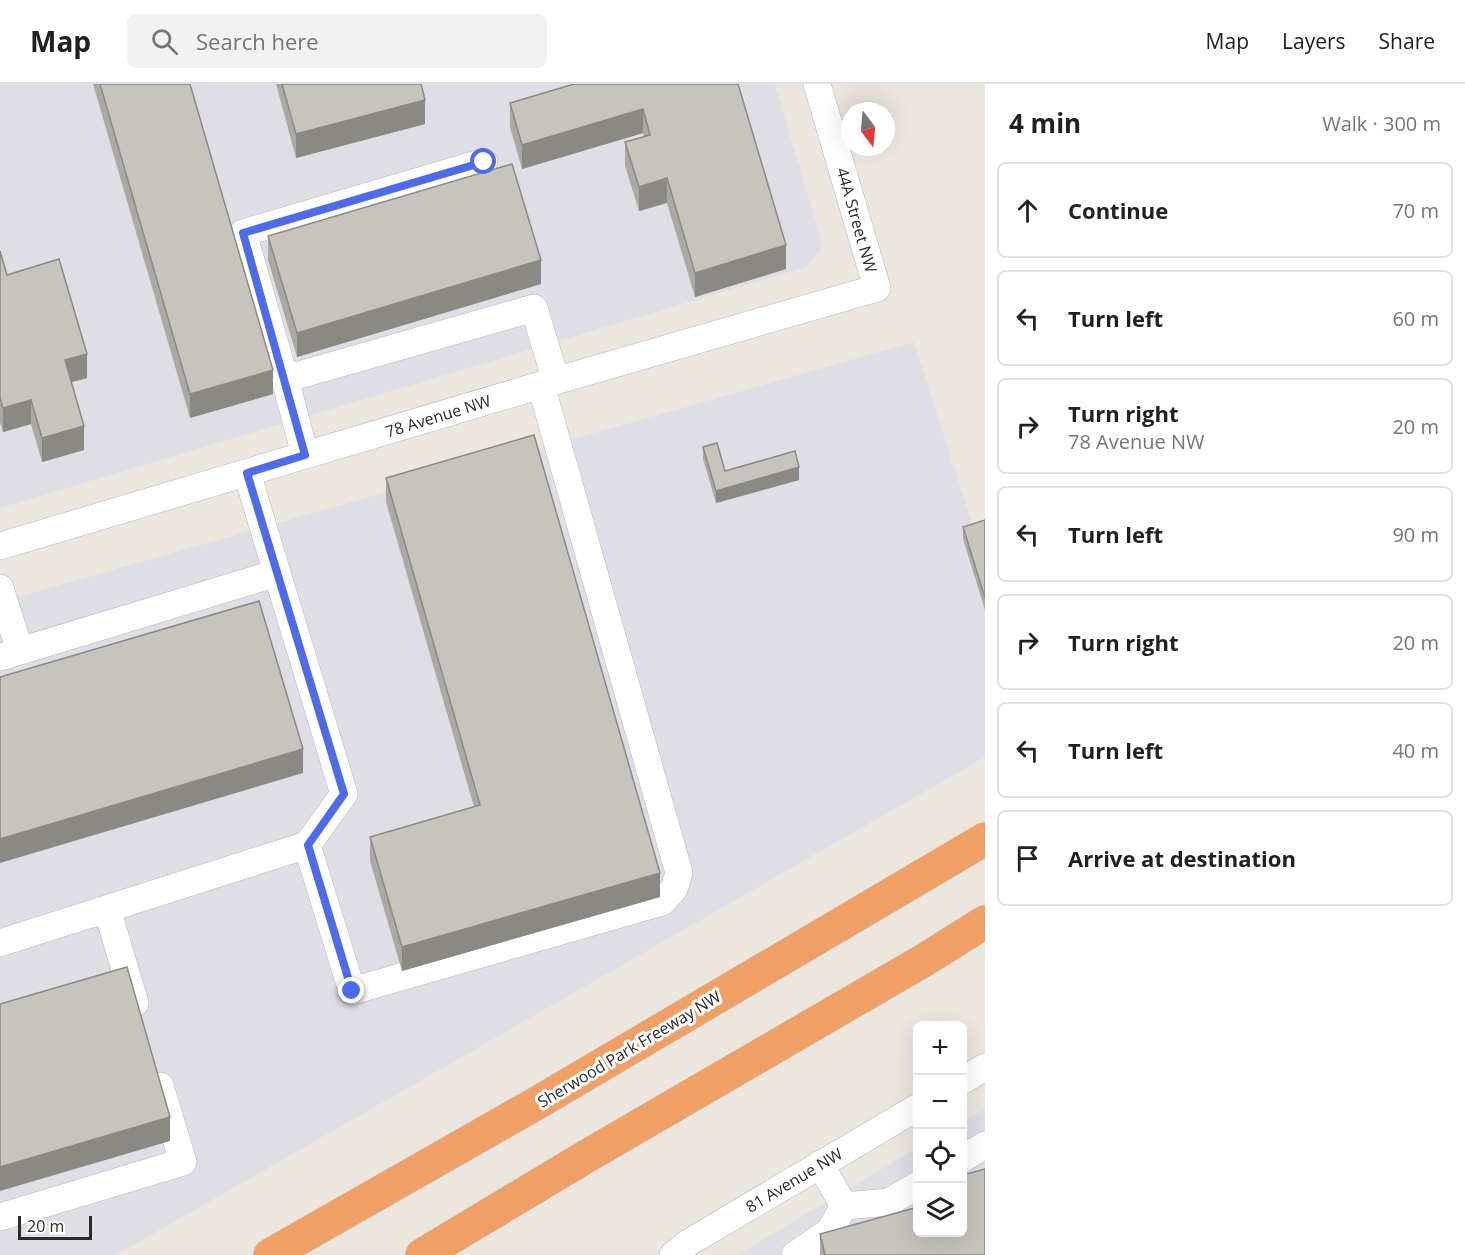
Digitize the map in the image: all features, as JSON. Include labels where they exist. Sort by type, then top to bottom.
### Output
[{"type":"highway","name":"Sherwood Park Freeway NW","points":[[270,1255],[537,1103],[985,839]]},
{"type":"highway","points":[[422,1255],[587,1155],[926,959],[985,922]]},
{"type":"street","name":"44A Street NW","points":[[817,84],[877,288]]},
{"type":"street","points":[[305,455],[243,233],[484,162]]},
{"type":"street","name":"78 Avenue NW","points":[[0,546],[877,288]]},
{"type":"street","points":[[285,379],[534,308],[548,383],[679,873],[674,889],[662,902],[352,991],[308,845]]},
{"type":"street","points":[[0,943],[308,845],[344,794],[247,473]]},
{"type":"street","points":[[0,588],[10,654],[277,573]]},
{"type":"street","points":[[107,909],[143,1030]]},
{"type":"street","points":[[0,1217],[183,1162],[153,1063]]},
{"type":"street","points":[[967,1078],[985,1067]]},
{"type":"street","name":"81 Avenue NW","points":[[673,1255],[688,1243],[913,1110]]},
{"type":"street","points":[[967,1157],[985,1146]]},
{"type":"street","points":[[820,1164],[843,1206]]},
{"type":"street","points":[[843,1206],[889,1202],[913,1188]]},
{"type":"street","points":[[795,1255],[829,1232],[843,1206]]},
{"type":"shaded area","points":[[0,84],[775,84],[823,247],[806,267],[0,508]]},
{"type":"shaded area","points":[[914,342],[985,564],[985,757],[116,1255],[0,1255],[0,602]]},
{"type":"shaded area","points":[[985,1109],[985,1255],[737,1255],[913,1150],[913,1237],[967,1237],[967,1120]]},
{"type":"building","points":[[100,84],[190,84],[273,370],[190,394]]},
{"type":"building","points":[[282,84],[421,84],[425,100],[296,134]]},
{"type":"building","points":[[574,84],[738,84],[786,245],[695,273],[667,178],[639,187],[625,142],[650,135],[643,109],[522,145],[510,103]]},
{"type":"building","points":[[512,164],[541,260],[297,333],[268,236]]},
{"type":"building","points":[[0,251],[7,275],[59,259],[87,354],[65,360],[84,426],[42,438],[31,400],[3,408],[0,398]]},
{"type":"building","points":[[534,435],[660,873],[402,947],[370,837],[480,805],[386,478]]},
{"type":"building","points":[[717,443],[725,471],[795,451],[799,467],[716,491],[703,447]]},
{"type":"building","points":[[985,520],[985,598],[963,527]]},
{"type":"building","points":[[259,601],[303,749],[0,839],[0,677]]},
{"type":"building","points":[[127,967],[170,1117],[0,1167],[0,1004]]},
{"type":"building","points":[[985,1169],[985,1255],[825,1255],[820,1234],[913,1208],[913,1237],[967,1237],[967,1174]]},
{"type":"route","points":[[352,991],[308,845],[344,794],[247,473],[305,455],[243,233],[484,162]]}]
